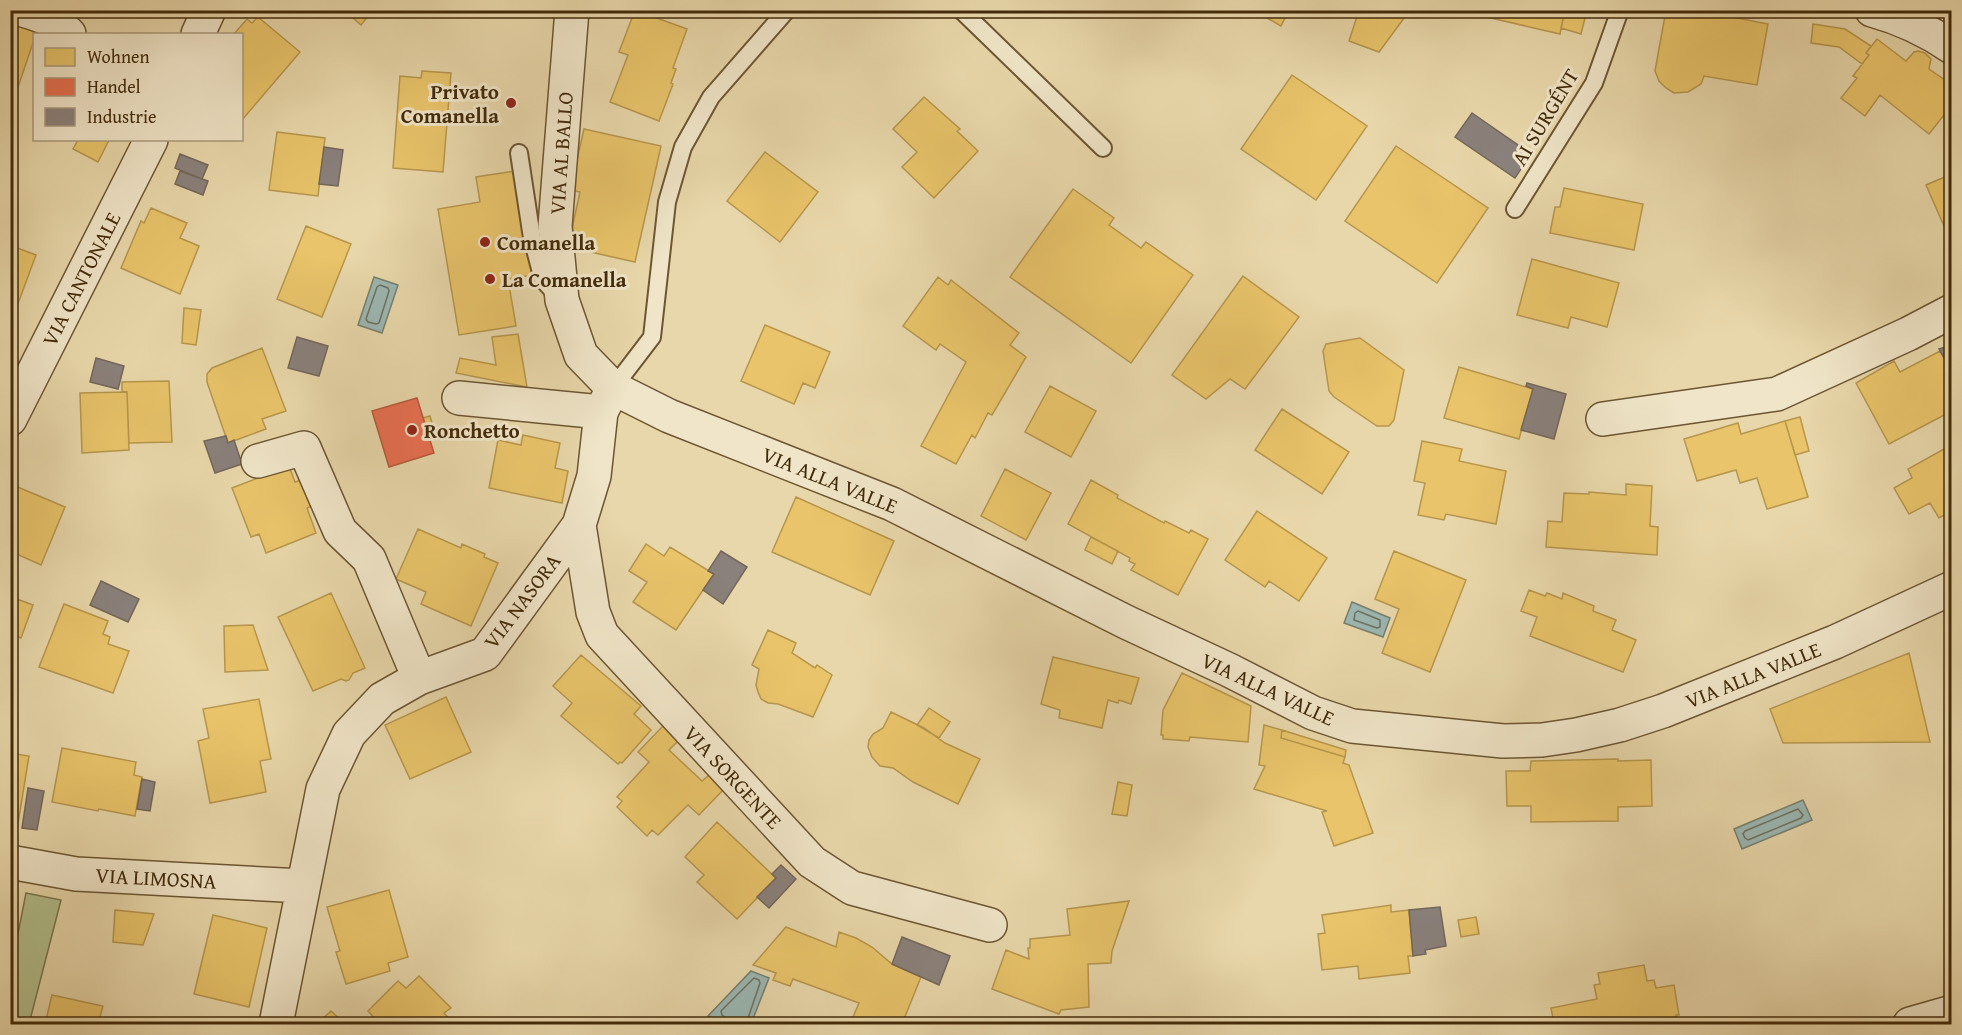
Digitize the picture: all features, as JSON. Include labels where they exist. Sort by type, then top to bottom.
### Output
[{"type":"street","points":[[23,10],[48,19],[68,33]]},
{"type":"street","points":[[198,33],[208,10]]},
{"type":"street","name":"VIA AL BALLO","points":[[572,10],[555,226],[562,300],[581,355],[607,400]]},
{"type":"street","points":[[1872,10],[1918,26],[1952,47]]},
{"type":"street","name":"VIA CANTONALE","points":[[10,419],[150,141]]},
{"type":"street","points":[[1603,419],[1777,394],[1908,334],[1952,311]]},
{"type":"street","points":[[459,398],[607,400]]},
{"type":"street","name":"VIA NASORA","points":[[276,1024],[322,789],[349,734],[382,699],[419,678],[485,654],[579,525],[594,476],[607,400]]},
{"type":"street","name":"VIA ALLA VALLE","points":[[607,400],[669,416],[892,504],[1313,713],[1352,726],[1503,741],[1542,740],[1620,725],[1674,707],[1835,642],[1952,588]]},
{"type":"street","points":[[258,461],[304,448],[340,531],[369,559],[419,678]]},
{"type":"street","name":"VIA SORGENTE","points":[[579,525],[592,612],[602,635],[812,862],[852,888],[990,925]]},
{"type":"street","name":"VIA LIMOSNA","points":[[10,862],[76,874],[303,886]]},
{"type":"street","points":[[1910,1024],[1952,1012]]},
{"type":"lane","points":[[607,400],[652,337],[667,202],[683,147],[711,97],[787,10]]},
{"type":"lane","points":[[961,10],[1103,148]]},
{"type":"lane","name":"AI SURGÉNT","points":[[1515,209],[1594,83],[1620,10]]},
{"type":"lane","points":[[519,153],[532,238],[543,280],[562,300]]},
{"type":"green space","points":[[26,893],[61,900],[29,1024],[11,1024],[11,969]]},
{"type":"water","points":[[374,277],[398,285],[382,333],[358,325]]},
{"type":"water","points":[[1352,602],[1390,618],[1383,637],[1344,623]]},
{"type":"water","points":[[1803,800],[1812,820],[1742,849],[1734,829]]},
{"type":"water","points":[[751,971],[769,978],[751,1024],[730,1024],[708,1016]]},
{"type":"building: Wohnen","points":[[344,10],[373,10],[361,25]]},
{"type":"building: Wohnen","points":[[635,10],[687,29],[673,68],[676,69],[671,83],[673,84],[659,121],[610,102],[628,55],[619,52]]},
{"type":"building: Wohnen","points":[[1253,10],[1289,10],[1281,26]]},
{"type":"building: Wohnen","points":[[1359,10],[1410,10],[1379,52],[1349,41]]},
{"type":"building: Wohnen","points":[[1480,10],[1565,10],[1560,34],[1478,15]]},
{"type":"building: Wohnen","points":[[1565,10],[1587,10],[1581,34],[1561,28]]},
{"type":"building: Wohnen","points":[[1666,10],[1697,10],[1768,24],[1757,85],[1704,76],[1701,84],[1688,92],[1674,93],[1666,88],[1659,81],[1655,71]]},
{"type":"building: Wohnen","points":[[258,17],[300,52],[243,119],[243,33],[235,33],[247,19],[252,23]]},
{"type":"building: Wohnen","points":[[10,20],[38,28],[36,33],[33,33],[33,43],[16,93],[10,91]]},
{"type":"building: Wohnen","points":[[1813,24],[1845,29],[1871,46],[1866,53],[1869,55],[1862,64],[1839,47],[1811,43]]},
{"type":"building: Wohnen","points":[[1877,39],[1906,61],[1914,52],[1925,53],[1931,59],[1929,69],[1952,85],[1952,105],[1929,134],[1880,95],[1865,116],[1841,98],[1857,78],[1853,76],[1869,55],[1866,53]]},
{"type":"building: Wohnen","points":[[422,71],[451,73],[443,172],[393,168],[400,76],[421,78]]},
{"type":"building: Wohnen","points":[[1292,75],[1367,126],[1316,200],[1241,149]]},
{"type":"building: Wohnen","points":[[924,97],[960,129],[957,131],[978,151],[934,198],[902,167],[917,152],[893,129]]},
{"type":"building: Wohnen","name":"Comanella","points":[[584,129],[661,146],[635,262],[568,247],[580,192],[570,190]]},
{"type":"building: Wohnen","points":[[277,132],[325,138],[318,196],[269,190]]},
{"type":"building: Wohnen","points":[[77,141],[108,141],[98,162],[73,149]]},
{"type":"building: Wohnen","points":[[1396,146],[1488,208],[1437,283],[1345,221]]},
{"type":"building: Wohnen","points":[[765,152],[818,192],[780,242],[727,201]]},
{"type":"building: Wohnen","name":"Comanella","points":[[515,171],[532,275],[508,279],[516,326],[459,335],[438,209],[480,202],[476,177]]},
{"type":"building: Wohnen","points":[[1952,174],[1952,223],[1944,226],[1926,185]]},
{"type":"building: Wohnen","points":[[1564,188],[1643,204],[1634,250],[1550,233],[1555,207],[1560,207]]},
{"type":"building: Wohnen","points":[[1073,189],[1114,218],[1109,225],[1141,248],[1146,242],[1193,275],[1131,363],[1010,277]]},
{"type":"building: Wohnen","points":[[151,208],[187,223],[180,238],[199,246],[180,294],[121,268],[141,221],[144,223]]},
{"type":"building: Wohnen","points":[[306,226],[351,244],[322,317],[277,299]]},
{"type":"building: Wohnen","points":[[12,246],[36,255],[10,325],[10,249]]},
{"type":"building: Wohnen","points":[[1532,259],[1619,283],[1607,327],[1571,317],[1568,328],[1517,315]]},
{"type":"building: Wohnen","points":[[1243,276],[1299,317],[1245,389],[1230,379],[1206,399],[1172,375]]},
{"type":"building: Wohnen","points":[[938,277],[948,285],[951,280],[1019,333],[1010,345],[1026,357],[992,415],[988,413],[975,438],[972,435],[956,464],[921,446],[966,362],[940,344],[936,350],[903,326]]},
{"type":"building: Wohnen","points":[[184,308],[201,310],[196,345],[182,343]]},
{"type":"building: Wohnen","points":[[765,325],[830,352],[815,388],[803,383],[794,404],[741,381]]},
{"type":"building: Wohnen","points":[[518,334],[527,387],[456,373],[460,358],[496,365],[492,337]]},
{"type":"building: Wohnen","points":[[1360,338],[1404,370],[1394,420],[1389,426],[1377,426],[1334,397],[1329,391],[1323,351],[1326,344]]},
{"type":"building: Wohnen","points":[[262,348],[286,411],[262,419],[266,429],[228,443],[207,382],[207,374],[212,368]]},
{"type":"building: Wohnen","points":[[1940,351],[1952,372],[1952,411],[1889,444],[1856,383],[1894,361],[1900,372]]},
{"type":"building: Wohnen","points":[[1459,367],[1533,389],[1519,439],[1444,418]]},
{"type":"building: Wohnen","points":[[169,381],[172,442],[129,443],[127,392],[122,392],[122,382]]},
{"type":"building: Wohnen","points":[[1050,386],[1096,411],[1071,457],[1025,432]]},
{"type":"building: Wohnen","points":[[127,392],[129,450],[82,453],[80,393]]},
{"type":"building: Wohnen","points":[[1282,409],[1349,452],[1322,494],[1255,450]]},
{"type":"building: Wohnen","points":[[430,416],[436,437],[429,439],[423,418]]},
{"type":"building: Wohnen","points":[[1800,417],[1809,451],[1795,455],[1785,421]]},
{"type":"building: Wohnen","points":[[1785,421],[1808,497],[1767,509],[1757,478],[1740,483],[1736,470],[1697,481],[1684,439],[1738,423],[1741,434]]},
{"type":"building: Wohnen","points":[[523,435],[560,443],[555,468],[568,471],[562,503],[489,488],[498,440],[521,445]]},
{"type":"building: Wohnen","points":[[1422,441],[1462,449],[1459,461],[1506,471],[1496,524],[1446,514],[1444,520],[1418,515],[1425,483],[1414,481]]},
{"type":"building: Wohnen","points":[[1944,449],[1949,456],[1952,454],[1952,525],[1946,514],[1939,518],[1930,503],[1909,514],[1894,488],[1912,478],[1908,469]]},
{"type":"building: Wohnen","points":[[289,466],[295,482],[302,480],[312,506],[307,508],[316,533],[266,553],[259,534],[251,537],[232,488]]},
{"type":"building: Wohnen","points":[[1005,469],[1051,493],[1026,540],[981,516]]},
{"type":"building: Wohnen","points":[[1091,480],[1118,495],[1117,498],[1164,523],[1165,521],[1189,533],[1191,530],[1208,539],[1178,595],[1131,570],[1135,564],[1129,561],[1130,558],[1068,524]]},
{"type":"building: Wohnen","points":[[1626,484],[1652,486],[1650,526],[1658,527],[1657,555],[1546,547],[1548,521],[1562,522],[1564,493],[1589,494],[1589,492],[1626,495]]},
{"type":"building: Wohnen","points":[[13,485],[65,507],[41,565],[10,551],[10,491]]},
{"type":"building: Wohnen","points":[[796,497],[894,541],[870,595],[772,552]]},
{"type":"building: Wohnen","points":[[1257,511],[1327,558],[1299,601],[1269,581],[1265,587],[1225,560]]},
{"type":"building: Wohnen","points":[[418,529],[461,548],[462,544],[485,554],[484,557],[498,563],[471,626],[421,604],[426,592],[396,579]]},
{"type":"building: Wohnen","points":[[1091,537],[1118,551],[1112,564],[1085,550]]},
{"type":"building: Wohnen","points":[[646,544],[664,556],[670,547],[714,574],[676,630],[633,602],[647,582],[629,571]]},
{"type":"building: Wohnen","points":[[1394,551],[1466,580],[1430,672],[1382,653],[1399,609],[1375,599]]},
{"type":"building: Wohnen","points":[[1529,590],[1545,596],[1547,593],[1562,599],[1563,593],[1594,606],[1593,611],[1616,620],[1612,630],[1636,640],[1623,672],[1530,636],[1537,617],[1521,611]]},
{"type":"building: Wohnen","points":[[331,593],[365,668],[353,673],[349,680],[341,679],[313,691],[278,617]]},
{"type":"building: Wohnen","points":[[17,599],[33,605],[21,638],[10,634],[10,617]]},
{"type":"building: Wohnen","points":[[64,604],[108,621],[103,634],[110,637],[108,644],[129,651],[113,693],[39,667]]},
{"type":"building: Wohnen","points":[[253,625],[268,670],[225,672],[224,626]]},
{"type":"building: Wohnen","points":[[768,630],[796,643],[792,653],[815,668],[817,665],[832,675],[813,717],[761,699],[756,685],[759,669],[752,665]]},
{"type":"building: Wohnen","points":[[1909,653],[1930,742],[1783,743],[1770,709]]},
{"type":"building: Wohnen","points":[[581,655],[641,706],[634,714],[651,730],[622,763],[618,764],[561,716],[572,703],[553,686]]},
{"type":"building: Wohnen","points":[[1053,657],[1139,678],[1131,704],[1119,700],[1118,703],[1108,700],[1102,728],[1059,718],[1060,710],[1041,704]]},
{"type":"building: Wohnen","points":[[1182,673],[1251,706],[1248,742],[1190,737],[1189,741],[1163,739],[1161,735],[1163,710]]},
{"type":"building: Wohnen","points":[[446,697],[471,752],[410,779],[385,725]]},
{"type":"building: Wohnen","points":[[259,699],[271,759],[260,761],[266,792],[210,803],[198,741],[209,738],[203,709]]},
{"type":"building: Wohnen","points":[[929,708],[950,722],[939,738],[917,725]]},
{"type":"building: Wohnen","points":[[891,712],[924,728],[945,743],[980,759],[958,804],[913,782],[893,768],[880,766],[872,757],[868,747],[869,740],[873,734],[883,728]]},
{"type":"building: Wohnen","points":[[1264,725],[1282,730],[1281,738],[1345,757],[1343,763],[1349,765],[1373,833],[1334,846],[1322,812],[1327,811],[1254,789],[1265,766],[1259,765]]},
{"type":"building: Wohnen","points":[[663,726],[679,740],[669,750],[702,781],[709,775],[724,789],[699,815],[688,805],[658,835],[652,830],[647,836],[617,807],[622,801],[617,797],[649,762],[638,752]]},
{"type":"building: Wohnen","points":[[1282,730],[1346,750],[1345,757],[1281,738]]},
{"type":"building: Wohnen","points":[[62,748],[136,762],[134,775],[142,777],[135,816],[52,802]]},
{"type":"building: Wohnen","points":[[10,753],[29,756],[16,836],[10,836]]},
{"type":"building: Wohnen","points":[[1618,759],[1618,761],[1651,760],[1652,806],[1618,807],[1618,821],[1531,822],[1531,806],[1507,806],[1506,771],[1530,771],[1531,761]]},
{"type":"building: Wohnen","points":[[1118,782],[1132,785],[1127,816],[1112,814]]},
{"type":"building: Wohnen","points":[[717,822],[776,878],[737,919],[697,882],[704,875],[685,857]]},
{"type":"building: Wohnen","points":[[389,890],[408,957],[388,963],[390,971],[346,984],[336,952],[340,951],[327,907]]},
{"type":"building: Wohnen","points":[[1129,901],[1112,951],[1111,963],[1088,964],[1089,1007],[1061,1010],[1059,1014],[992,989],[1006,950],[1029,959],[1030,939],[1070,935],[1067,909]]},
{"type":"building: Wohnen","points":[[1391,905],[1391,912],[1409,910],[1413,956],[1408,956],[1410,973],[1359,979],[1358,966],[1322,970],[1318,934],[1325,933],[1322,915]]},
{"type":"building: Wohnen","points":[[115,910],[154,914],[143,945],[113,942]]},
{"type":"building: Wohnen","points":[[213,915],[267,928],[249,1007],[194,994]]},
{"type":"building: Wohnen","points":[[1476,917],[1479,934],[1461,937],[1458,920]]},
{"type":"building: Wohnen","points":[[786,927],[836,947],[839,932],[856,938],[872,947],[892,964],[921,977],[902,1024],[850,1024],[859,1003],[793,979],[790,986],[773,980],[776,973],[753,965]]},
{"type":"building: Wohnen","points":[[1644,965],[1647,981],[1654,980],[1656,988],[1674,985],[1679,1015],[1676,1015],[1678,1024],[1554,1024],[1551,1008],[1597,999],[1594,985],[1600,984],[1598,973]]},
{"type":"building: Wohnen","points":[[419,976],[451,1008],[444,1013],[454,1024],[380,1024],[368,1011],[398,981],[406,988]]},
{"type":"building: Wohnen","points":[[52,995],[103,1006],[98,1024],[45,1024]]},
{"type":"building: Wohnen","points":[[331,1011],[345,1024],[317,1024]]},
{"type":"building: Handel","points":[[417,398],[434,453],[389,467],[372,411]]},
{"type":"building: Industrie","points":[[1472,113],[1531,154],[1515,178],[1455,137]]},
{"type":"building: Industrie","points":[[324,147],[343,150],[338,186],[319,184]]},
{"type":"building: Industrie","points":[[180,154],[208,165],[202,179],[175,168]]},
{"type":"building: Industrie","points":[[180,171],[208,181],[203,195],[175,184]]},
{"type":"building: Industrie","points":[[297,337],[328,346],[319,376],[288,368]]},
{"type":"building: Industrie","points":[[1952,345],[1952,372],[1939,349]]},
{"type":"building: Industrie","points":[[96,358],[124,366],[118,389],[90,382]]},
{"type":"building: Industrie","points":[[1527,383],[1566,394],[1554,439],[1521,430],[1533,389],[1526,386]]},
{"type":"building: Industrie","points":[[226,436],[228,443],[234,440],[242,464],[215,473],[204,441]]},
{"type":"building: Industrie","points":[[721,551],[747,567],[723,604],[703,590],[714,574],[708,571]]},
{"type":"building: Industrie","points":[[101,581],[139,599],[128,622],[90,605]]},
{"type":"building: Industrie","points":[[142,779],[155,782],[150,811],[137,809]]},
{"type":"building: Industrie","points":[[28,788],[44,791],[37,830],[22,828]]},
{"type":"building: Industrie","points":[[781,865],[796,879],[769,908],[757,897],[776,878],[772,874]]},
{"type":"building: Industrie","points":[[1440,907],[1446,946],[1425,950],[1426,954],[1413,956],[1409,910]]},
{"type":"building: Industrie","points":[[902,937],[950,956],[939,985],[892,964]]},
{"type":"place","name":"Privato Comanella","points":[[511,103]]},
{"type":"place","name":"Comanella","points":[[485,242]]},
{"type":"place","name":"La Comanella","points":[[490,279]]},
{"type":"place","name":"Ronchetto","points":[[412,430]]}]
